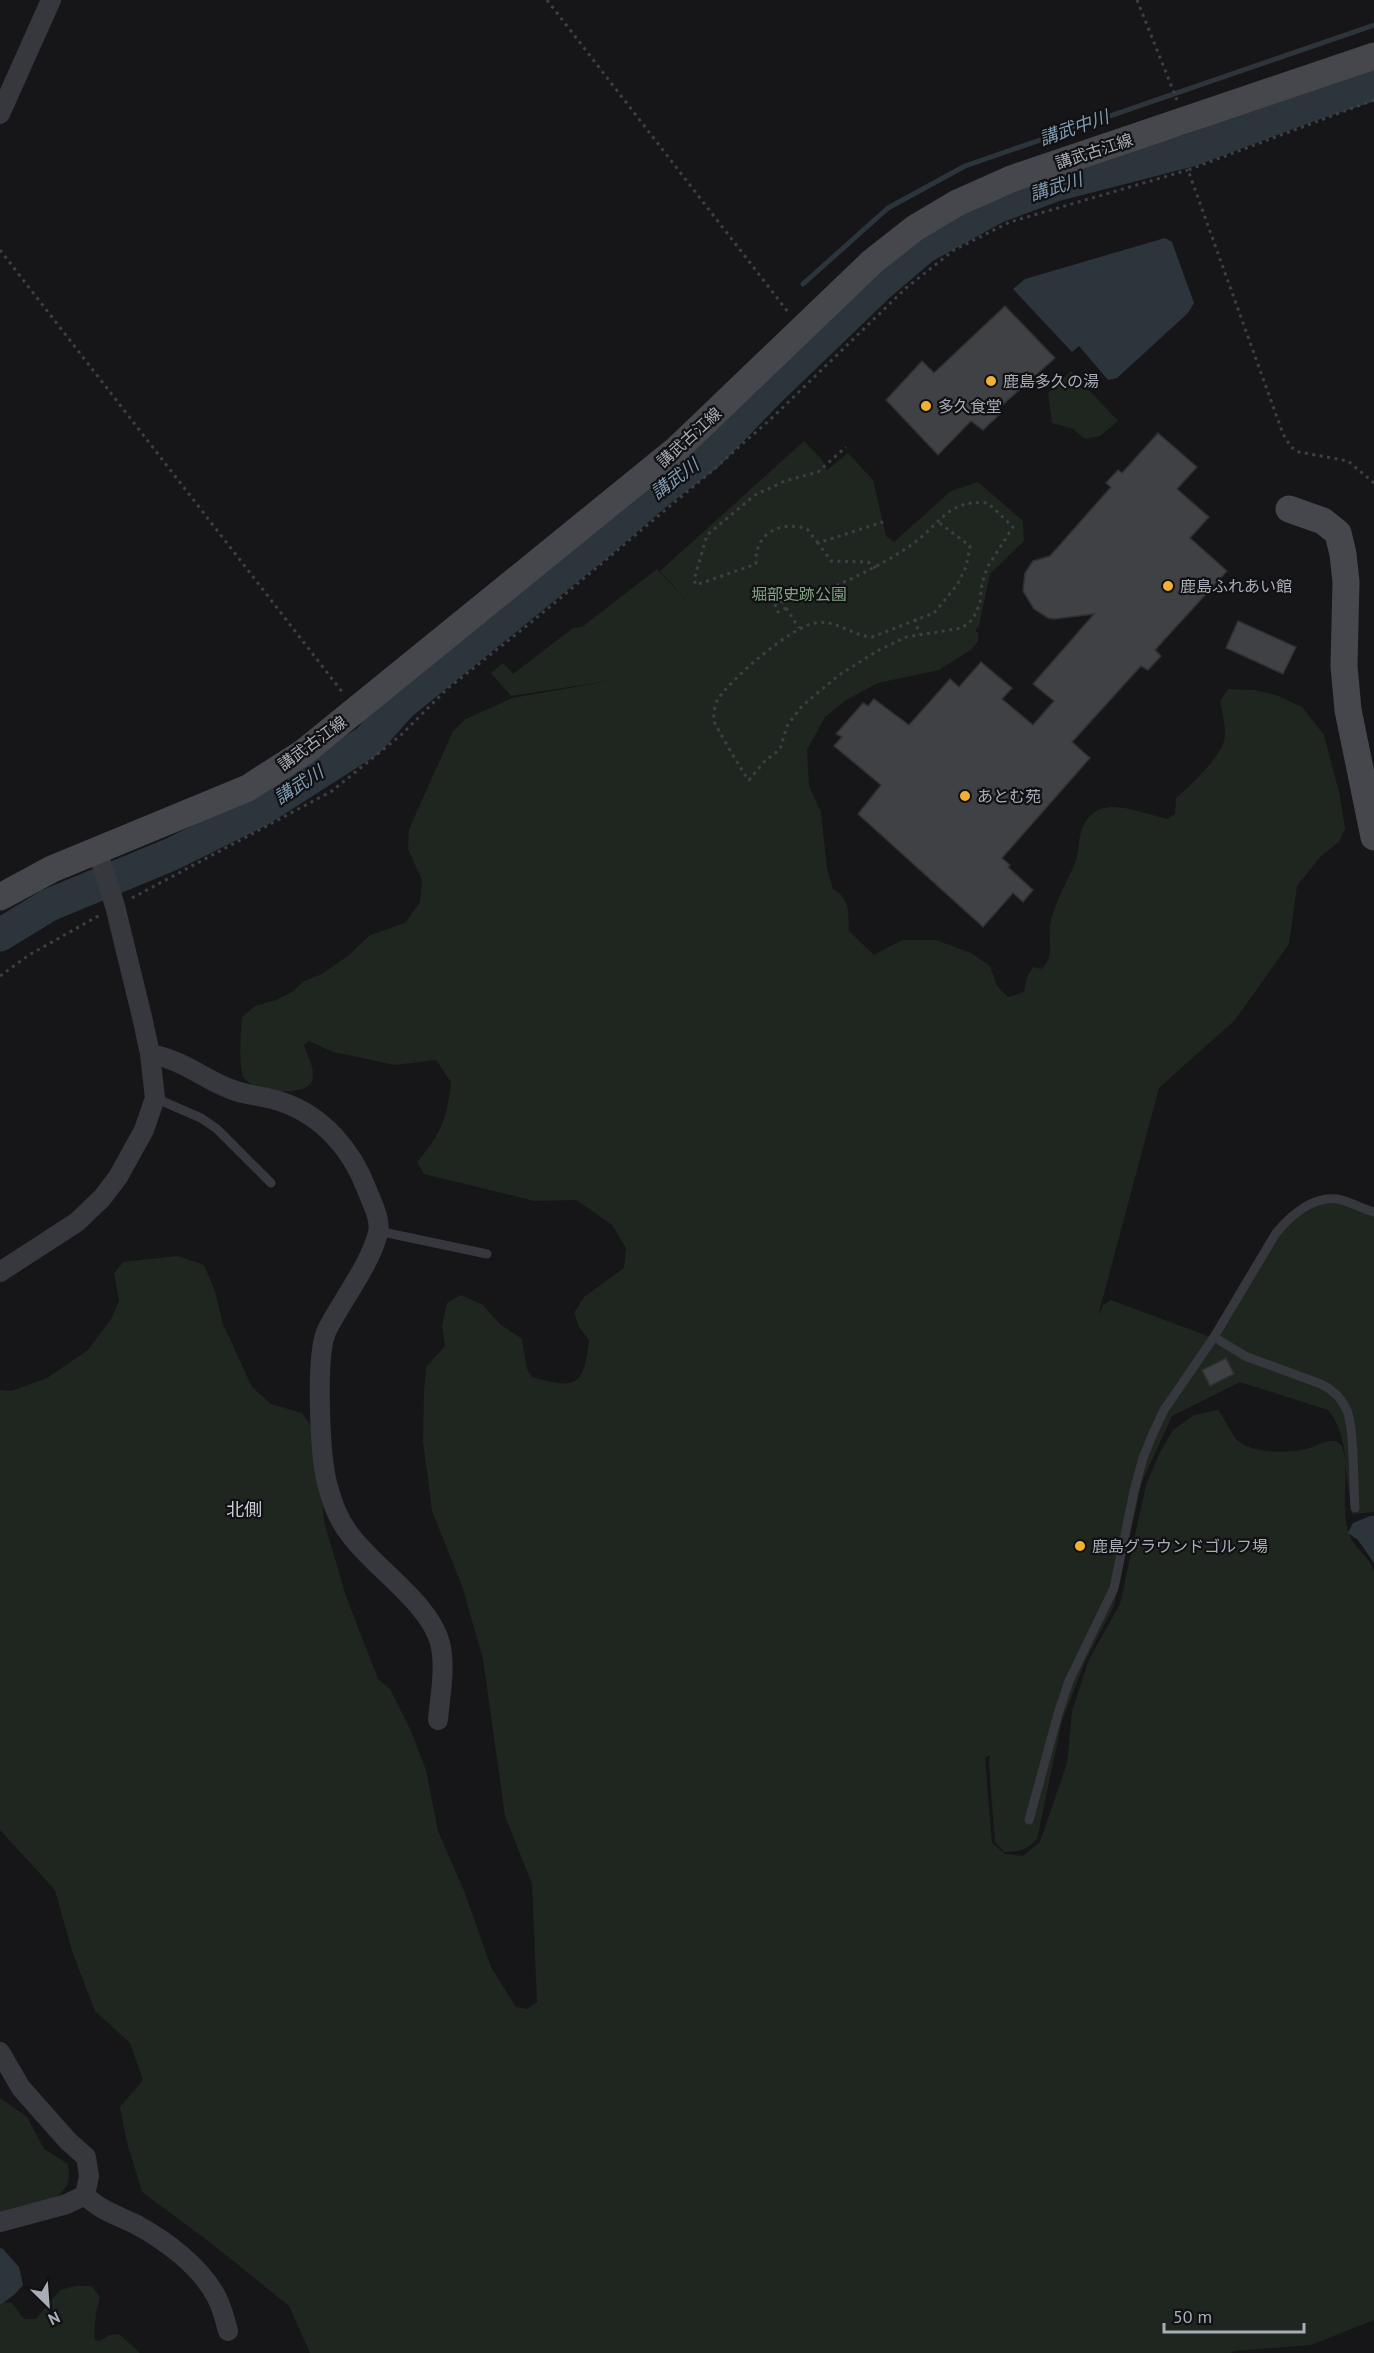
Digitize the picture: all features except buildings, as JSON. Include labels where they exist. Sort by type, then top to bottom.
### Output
[{"type":"main road","name":"講武古江線","points":[[0,897],[52,869],[99,857],[248,788],[304,752],[677,449],[873,261],[915,228],[957,203],[1011,178],[1374,56]]},
{"type":"main road","points":[[1289,509],[1323,520],[1338,533],[1341,543],[1346,582],[1344,666],[1348,710],[1374,837]]},
{"type":"street","points":[[0,114],[51,0]]},
{"type":"street","points":[[0,1272],[76,1222],[102,1198],[118,1177],[144,1130],[155,1098],[150,1054],[113,901],[99,857]]},
{"type":"street","points":[[150,1054],[171,1058],[235,1090],[279,1101],[312,1116],[342,1144],[353,1160],[374,1208],[378,1232],[352,1287],[325,1333],[321,1351],[320,1430],[326,1479],[336,1512],[350,1536],[432,1623],[440,1644],[442,1661],[438,1720]]},
{"type":"street","points":[[0,2052],[21,2088],[68,2141],[86,2157],[89,2176],[85,2195]]},
{"type":"street","points":[[0,2222],[68,2204],[85,2195]]},
{"type":"street","points":[[85,2195],[93,2204],[143,2229],[171,2247],[195,2270],[215,2294],[228,2331]]},
{"type":"lane","points":[[155,1098],[201,1118],[217,1129],[271,1184]]},
{"type":"lane","points":[[1029,1820],[1058,1714],[1070,1681],[1114,1588],[1143,1458],[1164,1410],[1214,1337],[1276,1233],[1292,1215],[1310,1204],[1328,1199],[1344,1201],[1374,1212]]},
{"type":"lane","points":[[378,1232],[487,1254]]},
{"type":"lane","points":[[1214,1337],[1245,1356],[1333,1390],[1342,1401],[1352,1423],[1355,1508]]},
{"type":"path","points":[[547,0],[802,330]]},
{"type":"path","points":[[1137,0],[1186,121]]},
{"type":"path","points":[[0,976],[113,901],[269,826],[332,791],[401,735],[447,689],[534,620],[713,470],[774,416],[906,288],[954,250],[1010,222],[1188,170],[1374,100]]},
{"type":"path","points":[[1188,170],[1283,434],[1291,447],[1299,452],[1348,461],[1374,483]]},
{"type":"path","points":[[0,250],[357,711]]},
{"type":"path","points":[[846,447],[818,472],[784,482],[755,495],[707,535],[694,580],[696,585],[756,564],[756,552],[761,539],[775,528],[784,525],[807,529],[831,561],[868,562],[876,567]]},
{"type":"path","points":[[786,608],[781,612],[775,607],[776,603],[789,599],[803,600],[876,567],[914,543],[931,529],[937,521],[948,511],[979,502],[988,503],[1013,527],[988,566],[982,584],[980,603],[973,619],[962,628],[906,637],[877,651],[839,675],[802,706],[788,726],[780,749],[764,762],[749,780],[714,722],[716,700],[741,672],[798,628],[826,622],[862,636],[872,637],[934,613],[957,585],[966,567],[970,546],[937,521]]},
{"type":"path","points":[[818,543],[884,522]]},
{"type":"path","points":[[783,602],[798,628]]},
{"type":"path","points":[[915,619],[919,634]]},
{"type":"green space","points":[[1071,371],[1118,421],[1100,436],[1085,439],[1073,429],[1052,423],[1048,393]]},
{"type":"green space","name":"堀部史跡公園","points":[[804,441],[822,460],[827,470],[848,453],[873,480],[886,536],[894,542],[951,491],[978,482],[1023,521],[1024,541],[990,574],[979,626],[975,631],[978,632],[978,641],[972,649],[939,670],[878,683],[846,700],[825,717],[807,750],[809,786],[821,812],[827,868],[833,889],[846,902],[849,931],[874,955],[902,940],[936,940],[971,953],[990,966],[997,986],[1008,997],[1024,992],[1027,977],[1033,967],[1041,969],[1048,960],[1051,920],[1075,863],[1081,832],[1088,819],[1096,811],[1107,807],[1131,809],[1168,819],[1175,814],[1176,798],[1209,765],[1223,744],[1225,728],[1220,701],[1228,689],[1254,690],[1276,695],[1302,707],[1324,735],[1340,796],[1345,829],[1339,842],[1321,856],[1297,886],[1289,944],[1235,1020],[1159,1088],[1098,1316],[1103,1305],[1111,1300],[1208,1336],[1222,1330],[1279,1233],[1291,1219],[1319,1203],[1338,1201],[1374,1216],[1374,1512],[1352,1514],[1345,1464],[1345,1500],[1347,1528],[1350,1536],[1370,1562],[1374,1572],[1374,2320],[1311,2345],[1231,2353],[310,2353],[289,2306],[211,2243],[142,2192],[126,2139],[120,2107],[143,2080],[130,2043],[95,2011],[72,1951],[55,1890],[0,1830],[0,1390],[11,1391],[47,1378],[88,1350],[111,1319],[119,1301],[114,1273],[123,1262],[178,1256],[204,1265],[215,1291],[223,1324],[252,1387],[271,1404],[302,1413],[318,1436],[324,1521],[346,1596],[378,1679],[390,1689],[411,1731],[426,1770],[438,1831],[465,1893],[491,1967],[516,2007],[527,2009],[537,2002],[532,1884],[505,1816],[483,1659],[462,1586],[432,1511],[423,1441],[426,1367],[445,1346],[442,1326],[447,1303],[461,1295],[483,1305],[500,1324],[522,1339],[527,1369],[532,1377],[559,1383],[576,1381],[584,1367],[589,1340],[579,1327],[574,1313],[584,1297],[624,1268],[626,1248],[612,1225],[576,1200],[534,1201],[424,1174],[417,1162],[442,1125],[451,1082],[436,1060],[395,1065],[333,1052],[309,1041],[304,1045],[312,1067],[312,1081],[300,1090],[268,1090],[249,1083],[242,1073],[240,1049],[242,1017],[255,1006],[276,1000],[292,992],[304,981],[322,974],[349,955],[370,935],[405,923],[420,902],[422,880],[408,849],[409,829],[453,731],[466,719],[512,698],[609,681],[511,696],[491,673],[503,663],[513,674],[573,628],[582,627],[657,569],[696,611],[660,571]],"holes":[[[1240,1382],[1328,1410],[1339,1428],[1346,1461],[1342,1446],[1336,1441],[1306,1449],[1277,1452],[1244,1445],[1236,1439],[1218,1410],[1194,1415],[1173,1430],[1160,1452],[1146,1485],[1120,1604],[1089,1659],[1072,1711],[1067,1763],[1040,1842],[1023,1856],[1005,1854],[992,1843],[985,1758],[990,1755],[995,1842],[1004,1852],[1022,1850],[1037,1839],[1062,1721],[1086,1660],[1114,1606],[1142,1482],[1172,1416]]]},
{"type":"green space","points":[[0,2098],[27,2117],[44,2149],[68,2164],[69,2176],[68,2183],[63,2190],[48,2202],[0,2219]]},
{"type":"green space","points":[[75,2286],[92,2286],[100,2298],[96,2312],[94,2339],[99,2341],[110,2335],[119,2334],[140,2353],[0,2353],[0,2302],[12,2303],[24,2319],[36,2319],[60,2290]]},
{"type":"shaded area","points":[[1165,238],[1172,242],[1194,303],[1188,313],[1117,378],[1108,380],[1079,346],[1072,352],[1013,289],[1025,279]]},
{"type":"shaded area","points":[[1374,1516],[1374,1563],[1358,1540],[1348,1533],[1353,1523]]},
{"type":"shaded area","points":[[2,2248],[19,2267],[23,2285],[0,2305],[0,2249]]},
{"type":"waterway","name":"講武中川","points":[[803,284],[888,208],[965,166],[1374,25]]},
{"type":"waterway","name":"講武川","points":[[0,935],[49,905],[172,854],[260,810],[368,741],[400,705],[598,544],[658,492],[708,454],[772,388],[878,286],[924,247],[996,207],[1055,185],[1191,150],[1313,104],[1374,84]]},
{"type":"place","name":"鹿島多久の湯","points":[[991,381]]},
{"type":"place","name":"多久食堂","points":[[926,406]]},
{"type":"place","name":"鹿島ふれあい館","points":[[1168,586]]},
{"type":"place","name":"あとむ苑","points":[[965,796]]},
{"type":"place","name":"鹿島グラウンドゴルフ場","points":[[1080,1546]]},
{"type":"district","name":"北側","points":[[244,1510]]}]
